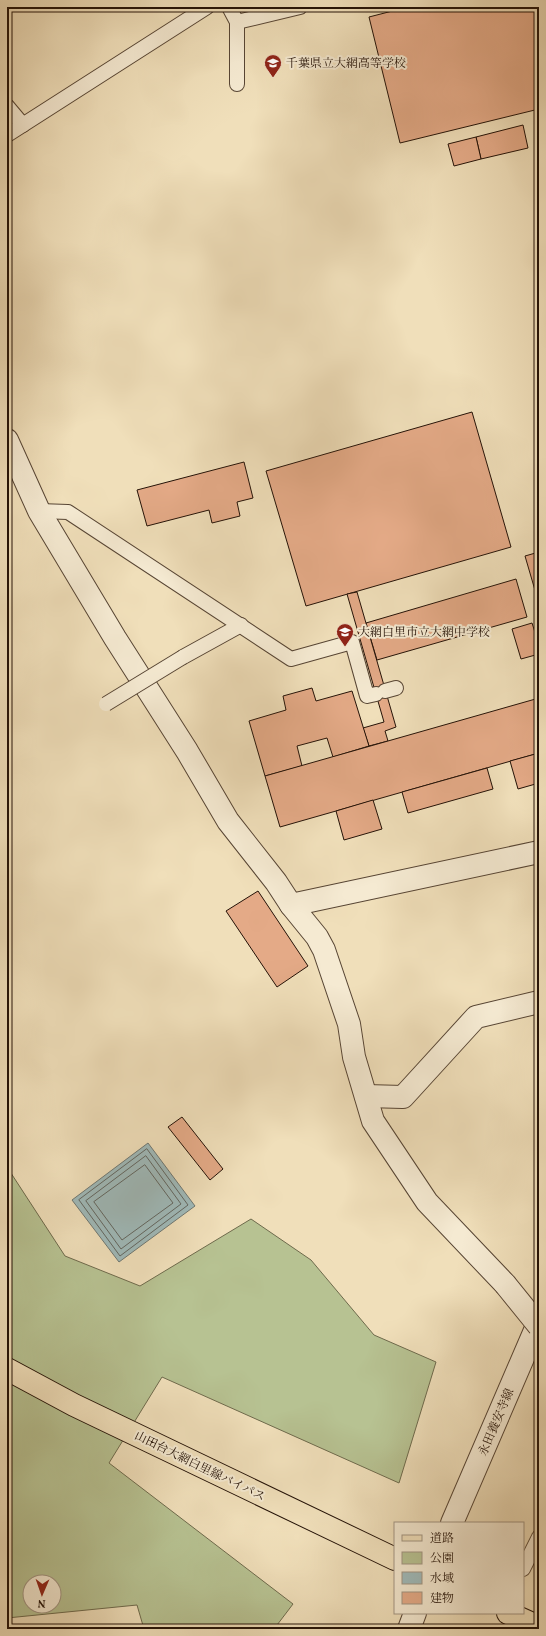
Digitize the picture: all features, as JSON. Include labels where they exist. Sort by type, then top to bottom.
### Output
[{"type":"main road","name":"山田台大網白里線バイパス","points":[[7,1369],[74,1405],[394,1559]]},
{"type":"main road","points":[[510,1614],[539,1627]]},
{"type":"street","points":[[7,440],[39,510],[115,638],[187,751],[228,821],[317,937],[324,950],[349,1024],[354,1057],[373,1121],[427,1202],[505,1284],[539,1326]]},
{"type":"street","points":[[291,905],[539,852]]},
{"type":"street","points":[[366,1096],[403,1097],[476,1017],[539,1002]]},
{"type":"street","name":"永田養安寺線","points":[[452,1522],[539,1321]]},
{"type":"street","points":[[409,1629],[415,1614]]},
{"type":"lane","points":[[7,135],[207,7]]},
{"type":"lane","points":[[229,7],[236,22],[237,84]]},
{"type":"lane","points":[[236,22],[300,7]]},
{"type":"lane","points":[[7,106],[23,125]]},
{"type":"lane","points":[[39,510],[68,512],[291,659],[352,642],[367,696],[386,691]]},
{"type":"lane","points":[[106,704],[183,656],[241,625]]},
{"type":"lane","points":[[524,1567],[539,1537]]},
{"type":"green space","points":[[7,1167],[65,1256],[140,1286],[251,1219],[311,1260],[374,1335],[436,1362],[399,1483],[162,1377],[109,1463],[293,1604],[274,1629],[144,1629],[137,1605],[62,1612],[62,1574],[22,1574],[22,1614],[47,1614],[7,1618]]},
{"type":"water","points":[[148,1143],[195,1206],[119,1262],[72,1200]]},
{"type":"building","points":[[385,7],[408,7],[387,12]]},
{"type":"building","points":[[408,7],[534,7],[539,27],[539,109],[400,143],[369,17]]},
{"type":"building","points":[[523,125],[528,148],[481,159],[476,137]]},
{"type":"building","points":[[476,137],[481,159],[454,166],[448,144]]},
{"type":"building","points":[[472,412],[511,547],[306,606],[266,471]]},
{"type":"building","points":[[244,462],[253,498],[237,502],[240,516],[212,523],[209,510],[147,526],[137,490]]},
{"type":"building","points":[[539,552],[539,604],[525,556]]},
{"type":"building","points":[[516,579],[527,617],[377,660],[366,623]]},
{"type":"building","points":[[357,592],[396,727],[385,731],[388,741],[369,746],[363,728],[384,722],[347,594]]},
{"type":"building","points":[[539,612],[539,629],[535,613]]},
{"type":"building","points":[[532,623],[539,645],[539,654],[521,659],[512,629]]},
{"type":"building","points":[[312,688],[316,701],[352,691],[369,746],[333,757],[327,738],[297,746],[302,766],[265,776],[249,721],[286,710],[283,696]]},
{"type":"building","points":[[539,698],[539,753],[280,827],[265,776]]},
{"type":"building","points":[[539,753],[539,783],[518,789],[510,761]]},
{"type":"building","points":[[487,768],[493,789],[408,813],[402,792]]},
{"type":"building","points":[[373,800],[382,829],[344,840],[336,811]]},
{"type":"building","points":[[258,891],[308,966],[277,987],[226,911]]},
{"type":"building","points":[[182,1117],[223,1169],[210,1180],[168,1127]]},
{"type":"place","name":"千葉県立大網高等学校","points":[[273,78]]},
{"type":"place","name":"大網白里市立大網中学校","points":[[345,647]]}]
